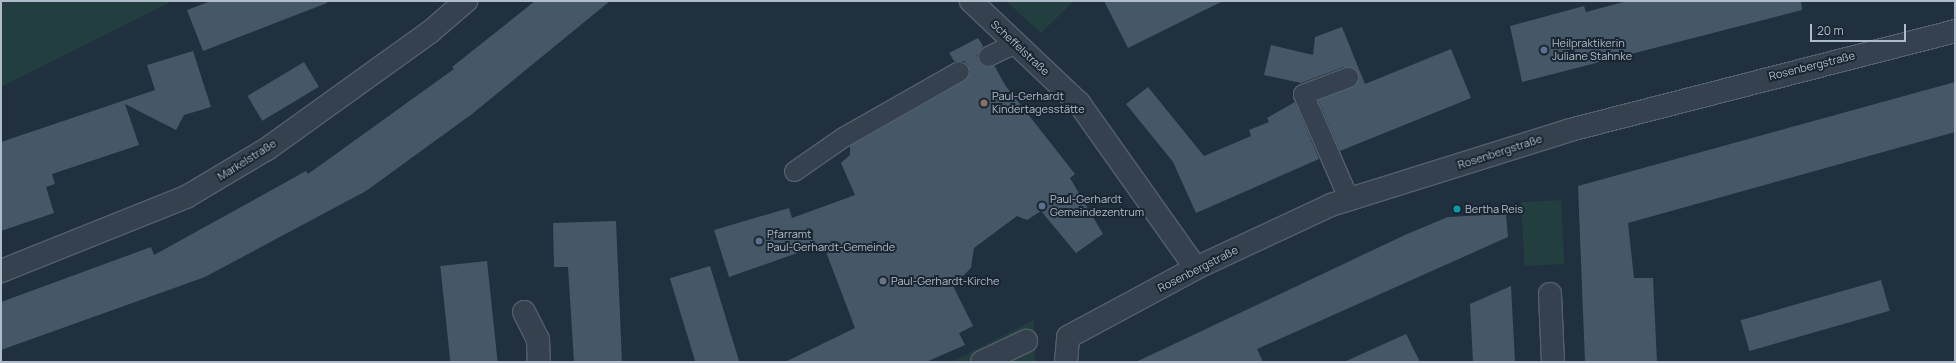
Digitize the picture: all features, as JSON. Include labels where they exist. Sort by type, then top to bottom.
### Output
[{"type":"street","name":"Markelstraße","points":[[1,271],[186,197],[267,148],[430,32],[466,1]]},
{"type":"street","name":"Scheffelstraße","points":[[970,1],[1079,103],[1196,268]]},
{"type":"street","name":"Rosenbergstraße","points":[[1066,362],[1068,337],[1196,268],[1349,200],[1578,128],[1955,30]]},
{"type":"street","points":[[1550,294],[1553,362]]},
{"type":"street","points":[[524,312],[538,339],[539,362]]},
{"type":"street","points":[[982,362],[1026,341]]},
{"type":"lane","points":[[988,56],[1015,43]]},
{"type":"lane","points":[[794,171],[843,137],[959,71]]},
{"type":"lane","points":[[1348,77],[1303,94],[1349,200]]},
{"type":"green space","points":[[1,1],[173,1],[1,87]]},
{"type":"green space","points":[[1006,1],[1074,1],[1041,33]]},
{"type":"green space","points":[[1561,200],[1564,264],[1524,266],[1521,202]]},
{"type":"green space","points":[[1034,320],[1035,362],[951,362]]},
{"type":"building","points":[[211,1],[327,1],[327,3],[203,51],[187,10]]},
{"type":"building","points":[[535,1],[610,1],[472,114],[366,191],[205,277],[1,350],[1,302],[151,247],[154,255],[306,171],[308,174],[454,69],[452,67]]},
{"type":"building","points":[[1104,1],[1223,1],[1128,48]]},
{"type":"building","points":[[1627,1],[1801,1],[1802,10],[1522,82],[1510,26],[1584,6],[1586,12]]},
{"type":"building","points":[[1342,27],[1365,84],[1451,49],[1471,98],[1340,151],[1318,100],[1356,84],[1359,78],[1355,69],[1344,67],[1301,83],[1264,75],[1271,45],[1313,55],[1315,37]]},
{"type":"building","points":[[978,38],[983,46],[977,55],[978,61],[987,67],[994,65],[1005,85],[1075,174],[1070,178],[1103,234],[1076,253],[1041,211],[1027,220],[1017,216],[974,248],[971,268],[953,286],[973,326],[959,333],[965,345],[926,362],[785,362],[855,328],[823,244],[729,277],[714,230],[789,208],[792,218],[855,195],[841,163],[850,155],[850,145],[965,80],[969,66],[964,61],[954,61],[949,53]]},
{"type":"building","points":[[193,51],[211,107],[184,115],[176,130],[125,104],[139,145],[52,174],[55,184],[46,187],[54,213],[1,231],[1,142],[155,90],[147,65]]},
{"type":"building","points":[[304,62],[319,87],[262,121],[247,96]]},
{"type":"building","points":[[1955,82],[1955,132],[1628,223],[1634,278],[1653,278],[1657,362],[1585,362],[1578,186]]},
{"type":"building","points":[[1148,87],[1204,156],[1251,136],[1249,130],[1269,122],[1267,118],[1295,102],[1319,159],[1196,213],[1173,162],[1126,104]]},
{"type":"building","points":[[1506,214],[1508,237],[1257,349],[1263,362],[1136,362],[1407,234],[1448,217]]},
{"type":"building","points":[[616,221],[622,362],[574,362],[568,267],[554,267],[553,223]]},
{"type":"building","points":[[487,261],[498,362],[450,362],[440,266]]},
{"type":"building","points":[[710,266],[739,362],[695,362],[670,278]]},
{"type":"building","points":[[1881,280],[1890,311],[1749,351],[1741,320]]},
{"type":"building","points":[[1511,286],[1515,362],[1473,362],[1470,304]]},
{"type":"building","points":[[1406,334],[1420,362],[1344,362]]},
{"type":"place","name":"Heilpraktikerin Juliane Stahnke","points":[[1544,50]]},
{"type":"place","name":"Paul-Gerhardt Kindertagesstätte","points":[[984,103]]},
{"type":"place","name":"Paul-Gerhardt Gemeindezentrum","points":[[1042,206]]},
{"type":"place","name":"Bertha Reis","points":[[1457,209]]},
{"type":"place","name":"Pfarramt Paul-Gerhardt-Gemeinde","points":[[759,241]]},
{"type":"place","name":"Paul-Gerhardt-Kirche","points":[[883,281]]}]
